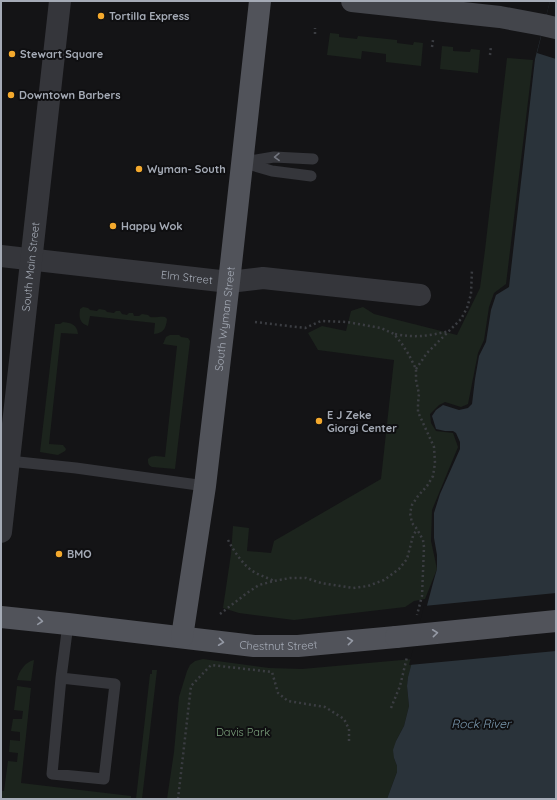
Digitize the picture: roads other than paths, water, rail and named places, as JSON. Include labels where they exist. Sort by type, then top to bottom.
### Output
[{"type":"main road","name":"South Wyman Street","points":[[182,637],[205,486],[243,162],[260,1]]},
{"type":"main road","points":[[352,1],[500,17],[550,26]]},
{"type":"main road","name":"Chestnut Street","points":[[1,617],[254,646],[298,646],[556,621]]},
{"type":"street","name":"South Main Street","points":[[1,532],[60,1]]},
{"type":"street","name":"Elm Street","points":[[1,256],[229,282],[263,278],[420,295]]},
{"type":"lane","points":[[243,162],[274,157],[313,160]]},
{"type":"lane","points":[[243,162],[272,171],[311,176]]},
{"type":"lane","points":[[9,461],[76,468],[205,486]]},
{"type":"lane","points":[[61,678],[114,684],[104,779],[52,774],[61,678],[68,624]]},
{"type":"water","name":"Rock River","points":[[550,1],[556,1],[556,799],[387,799],[397,772],[393,750],[404,726],[409,706],[407,686],[408,677],[437,569],[437,555],[434,538],[434,513],[440,494],[460,449],[460,442],[456,433],[453,431],[436,429],[432,416],[436,410],[443,405],[459,410],[468,408],[472,404],[479,356],[486,342],[491,310],[496,295],[509,287],[535,59]]},
{"type":"place","name":"Tortilla Express","points":[[101,16]]},
{"type":"place","name":"Stewart Square","points":[[12,54]]},
{"type":"place","name":"Downtown Barbers","points":[[11,95]]},
{"type":"place","name":"Wyman‐ South","points":[[139,169]]},
{"type":"place","name":"Happy Wok","points":[[113,226]]},
{"type":"place","name":"E J Zeke Giorgi Center","points":[[319,421]]},
{"type":"place","name":"BMO","points":[[59,554]]},
{"type":"park label","name":"Davis Park","points":[[243,732]]}]
